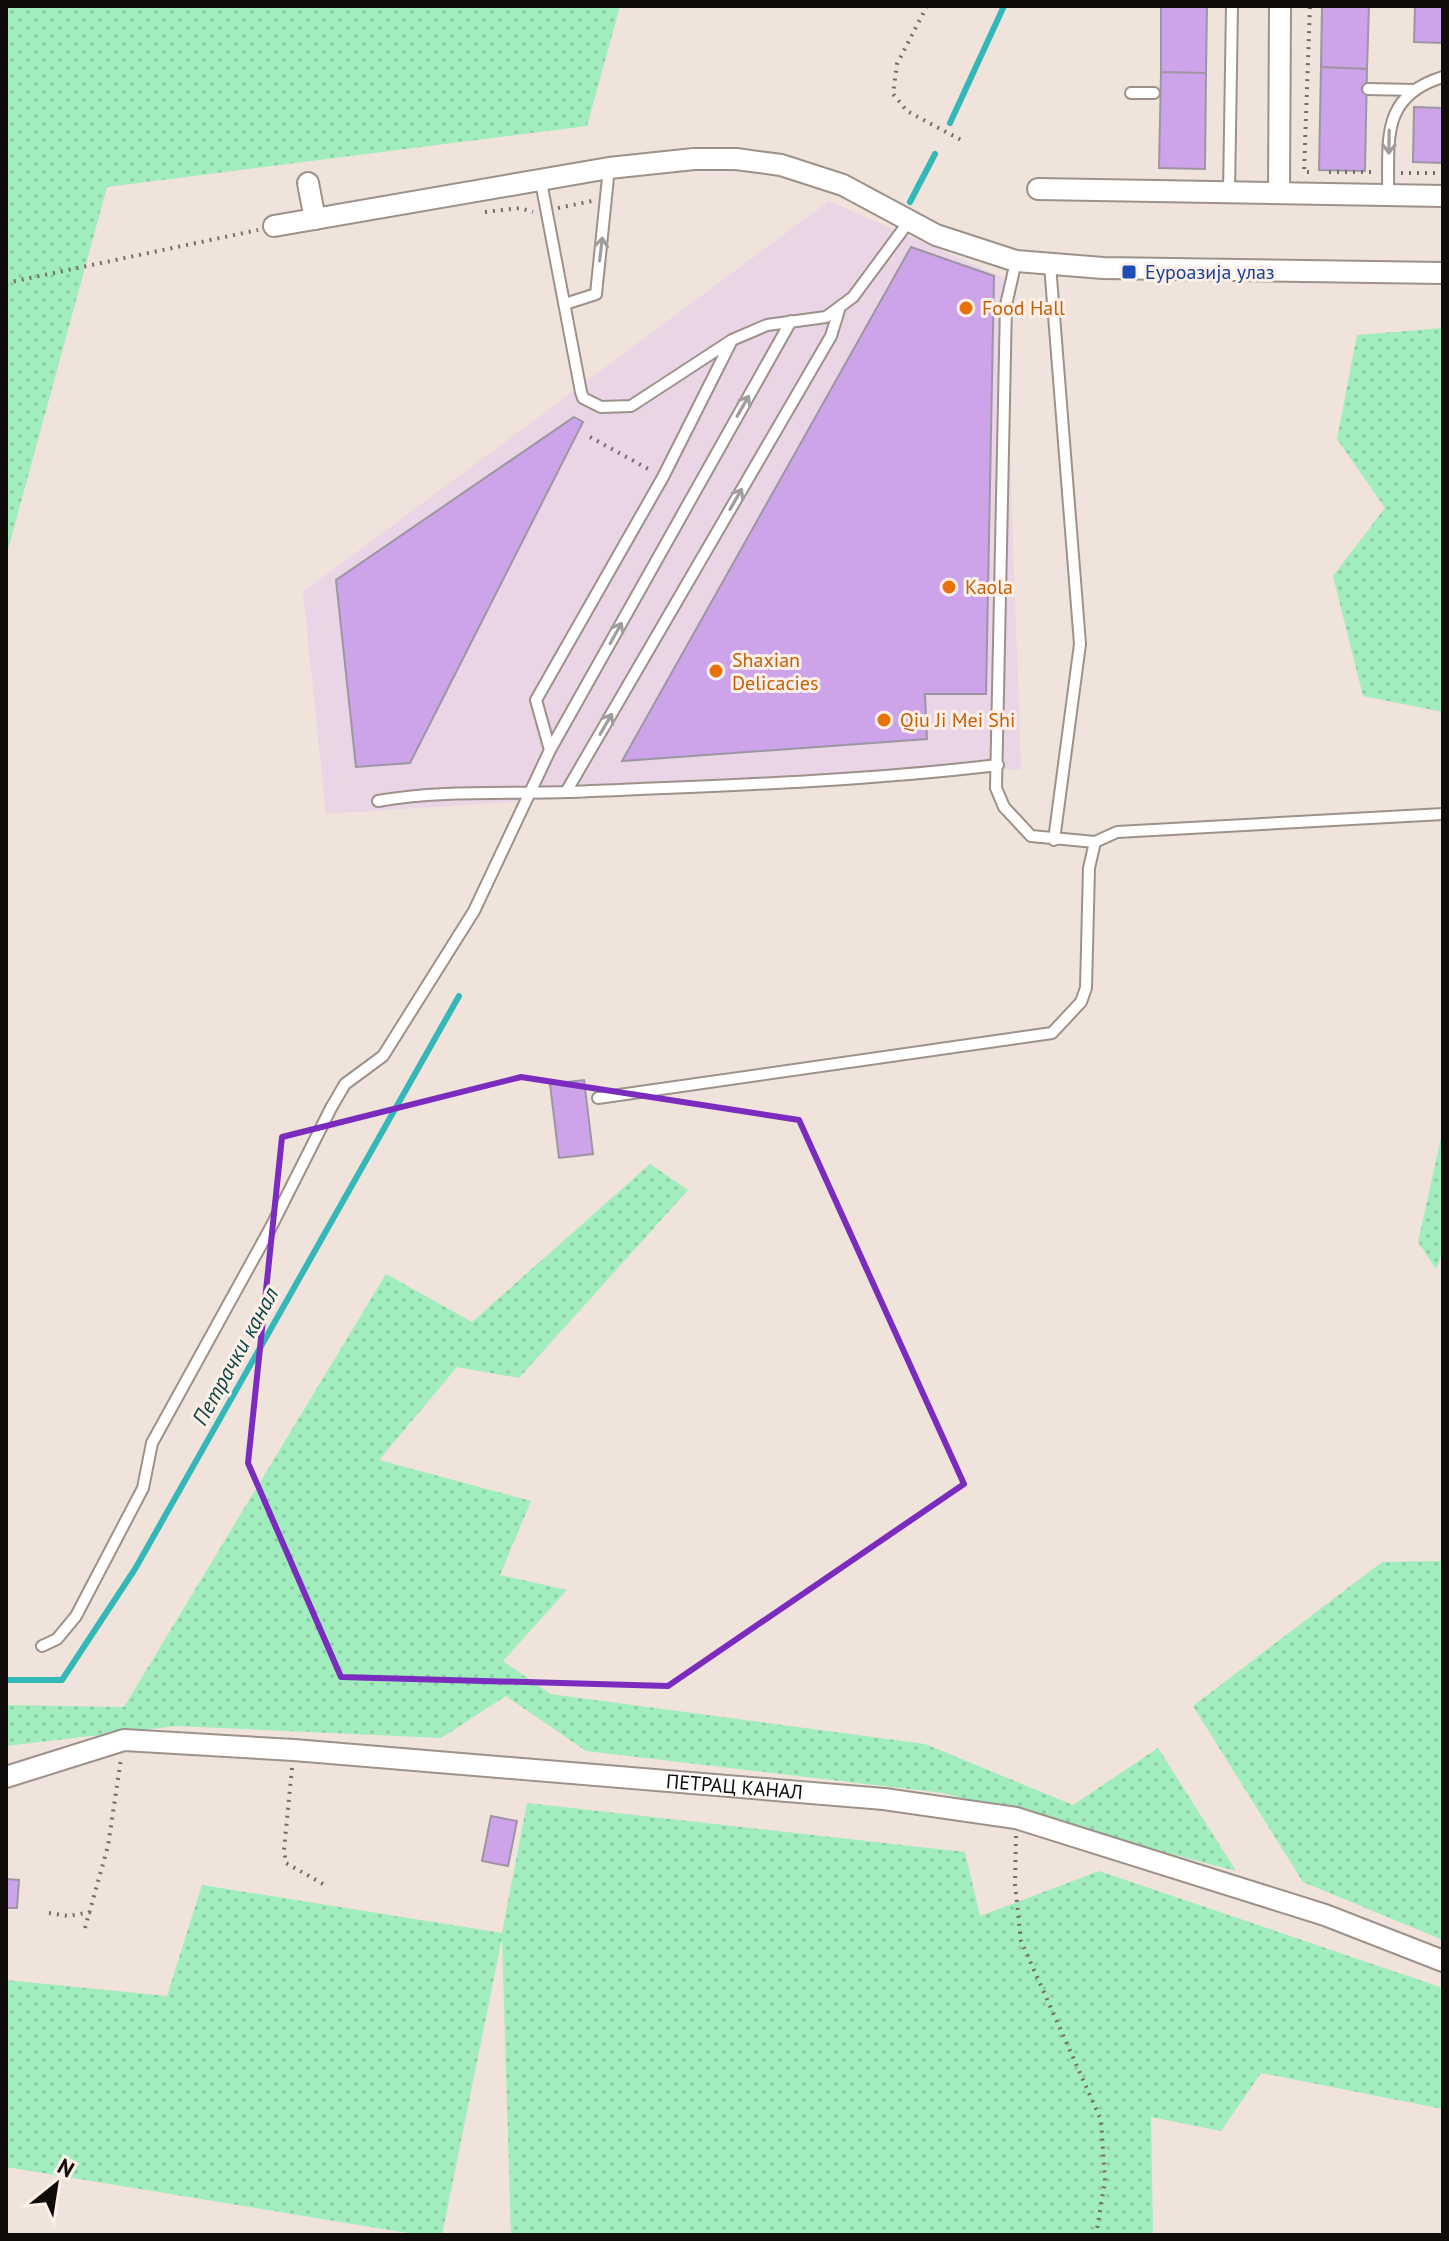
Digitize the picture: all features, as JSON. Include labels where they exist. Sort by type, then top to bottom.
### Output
[{"type":"street","points":[[1279,193],[1280,6]]},
{"type":"street","points":[[274,226],[609,168],[694,159],[736,159],[781,165],[843,185],[936,235],[1016,261],[1050,265],[1443,273]]},
{"type":"street","points":[[308,183],[315,219]]},
{"type":"street","points":[[1038,189],[1443,196]]},
{"type":"street","name":"ПЕТРАЦ КАНАЛ","points":[[6,1777],[124,1740],[294,1750],[884,1799],[1016,1818],[1325,1915],[1443,1961]]},
{"type":"lane","points":[[1229,192],[1232,6]]},
{"type":"lane","points":[[1388,194],[1389,123],[1412,93],[1443,77]]},
{"type":"lane","points":[[1368,89],[1412,93]]},
{"type":"lane","points":[[1131,93],[1154,93]]},
{"type":"lane","points":[[565,304],[596,294],[609,168]]},
{"type":"lane","points":[[541,182],[583,398],[601,407],[618,409],[643,401],[732,340],[767,325],[826,317],[839,310],[853,297],[910,220]]},
{"type":"lane","points":[[1016,261],[1006,305],[996,788],[1004,807],[1031,836],[1095,842],[1117,832],[1443,814]]},
{"type":"lane","points":[[1050,265],[1080,644],[1054,840]]},
{"type":"lane","points":[[566,792],[831,336],[839,310]]},
{"type":"lane","points":[[42,1646],[57,1639],[76,1616],[143,1488],[152,1443],[271,1227],[331,1108],[345,1084],[383,1056],[474,911],[527,793],[550,750],[791,321]]},
{"type":"lane","points":[[550,750],[536,700],[663,477],[732,340]]},
{"type":"lane","points":[[378,801],[414,795],[566,792],[931,773],[998,765]]},
{"type":"lane","points":[[598,1098],[1052,1033],[1081,1002],[1086,988],[1089,868],[1095,842]]},
{"type":"path","points":[[927,6],[897,64],[893,94],[907,111],[961,140]]},
{"type":"path","points":[[1310,6],[1304,172],[1443,173]]},
{"type":"path","points":[[6,283],[274,226]]},
{"type":"path","points":[[85,1928],[92,1912],[108,1846],[124,1740]]},
{"type":"path","points":[[294,1750],[284,1850],[286,1863],[323,1884]]},
{"type":"path","points":[[1016,1818],[1015,1884],[1021,1941],[1101,2120],[1105,2181],[1096,2235]]},
{"type":"path","points":[[49,1913],[68,1916],[92,1912]]},
{"type":"highlighted area","points":[[521,1077],[799,1120],[964,1484],[668,1686],[341,1677],[248,1463],[282,1137]]},
{"type":"shaded area","points":[[829,201],[1004,278],[1021,769],[326,814],[303,592]]},
{"type":"green space","points":[[6,6],[620,6],[587,126],[107,187],[6,557]]},
{"type":"green space","points":[[1443,328],[1443,712],[1363,696],[1333,576],[1385,508],[1337,439],[1357,335]]},
{"type":"green space","points":[[1443,1129],[1443,1251],[1436,1269],[1418,1242]]},
{"type":"green space","points":[[650,1164],[688,1190],[519,1378],[457,1367],[379,1460],[531,1501],[500,1575],[567,1590],[503,1661],[550,1694],[925,1744],[1073,1805],[1158,1748],[1236,1871],[943,1793],[586,1751],[506,1696],[441,1738],[176,1726],[6,1746],[6,1705],[124,1707],[386,1274],[472,1322]]},
{"type":"green space","points":[[1443,1561],[1443,1940],[1303,1882],[1193,1706],[1382,1562]]},
{"type":"green space","points":[[527,1803],[965,1852],[980,1916],[1099,1871],[1443,1988],[1443,2109],[1261,2073],[1221,2131],[1151,2117],[1153,2235],[511,2235],[502,1938],[442,2235],[420,2235],[6,2167],[6,1980],[167,1996],[202,1885],[502,1933]]},
{"type":"building","points":[[1161,6],[1207,6],[1206,73],[1161,72]]},
{"type":"building","points":[[1322,6],[1369,6],[1367,69],[1321,67]]},
{"type":"building","points":[[1415,6],[1443,6],[1443,43],[1414,42]]},
{"type":"building","points":[[1321,67],[1367,69],[1365,171],[1319,170]]},
{"type":"building","points":[[1161,72],[1206,73],[1205,169],[1159,168]]},
{"type":"building","points":[[1414,107],[1443,108],[1443,163],[1413,162]]},
{"type":"building","points":[[911,247],[994,276],[986,694],[925,694],[927,739],[622,761]]},
{"type":"building","points":[[574,417],[583,422],[410,763],[356,767],[336,580]]},
{"type":"building","points":[[584,1080],[593,1154],[559,1158],[550,1084]]},
{"type":"building","points":[[491,1816],[517,1821],[508,1866],[482,1861]]},
{"type":"building","points":[[6,1879],[19,1880],[17,1908],[6,1908]]},
{"type":"waterway","name":"Петрачки канал","points":[[950,123],[1004,6]]},
{"type":"waterway","name":"Петрачки канал","points":[[910,202],[935,154]]},
{"type":"waterway","name":"Петрачки канал","points":[[6,1680],[62,1680],[135,1569],[459,996]]},
{"type":"place","name":"Еуроазија улаз","points":[[1129,272]]},
{"type":"place","name":"Food Hall","points":[[966,308]]},
{"type":"place","name":"Kaola","points":[[949,587]]},
{"type":"place","name":"Shaxian Delicacies","points":[[716,671]]},
{"type":"place","name":"Qiu Ji Mei Shi","points":[[884,720]]}]
